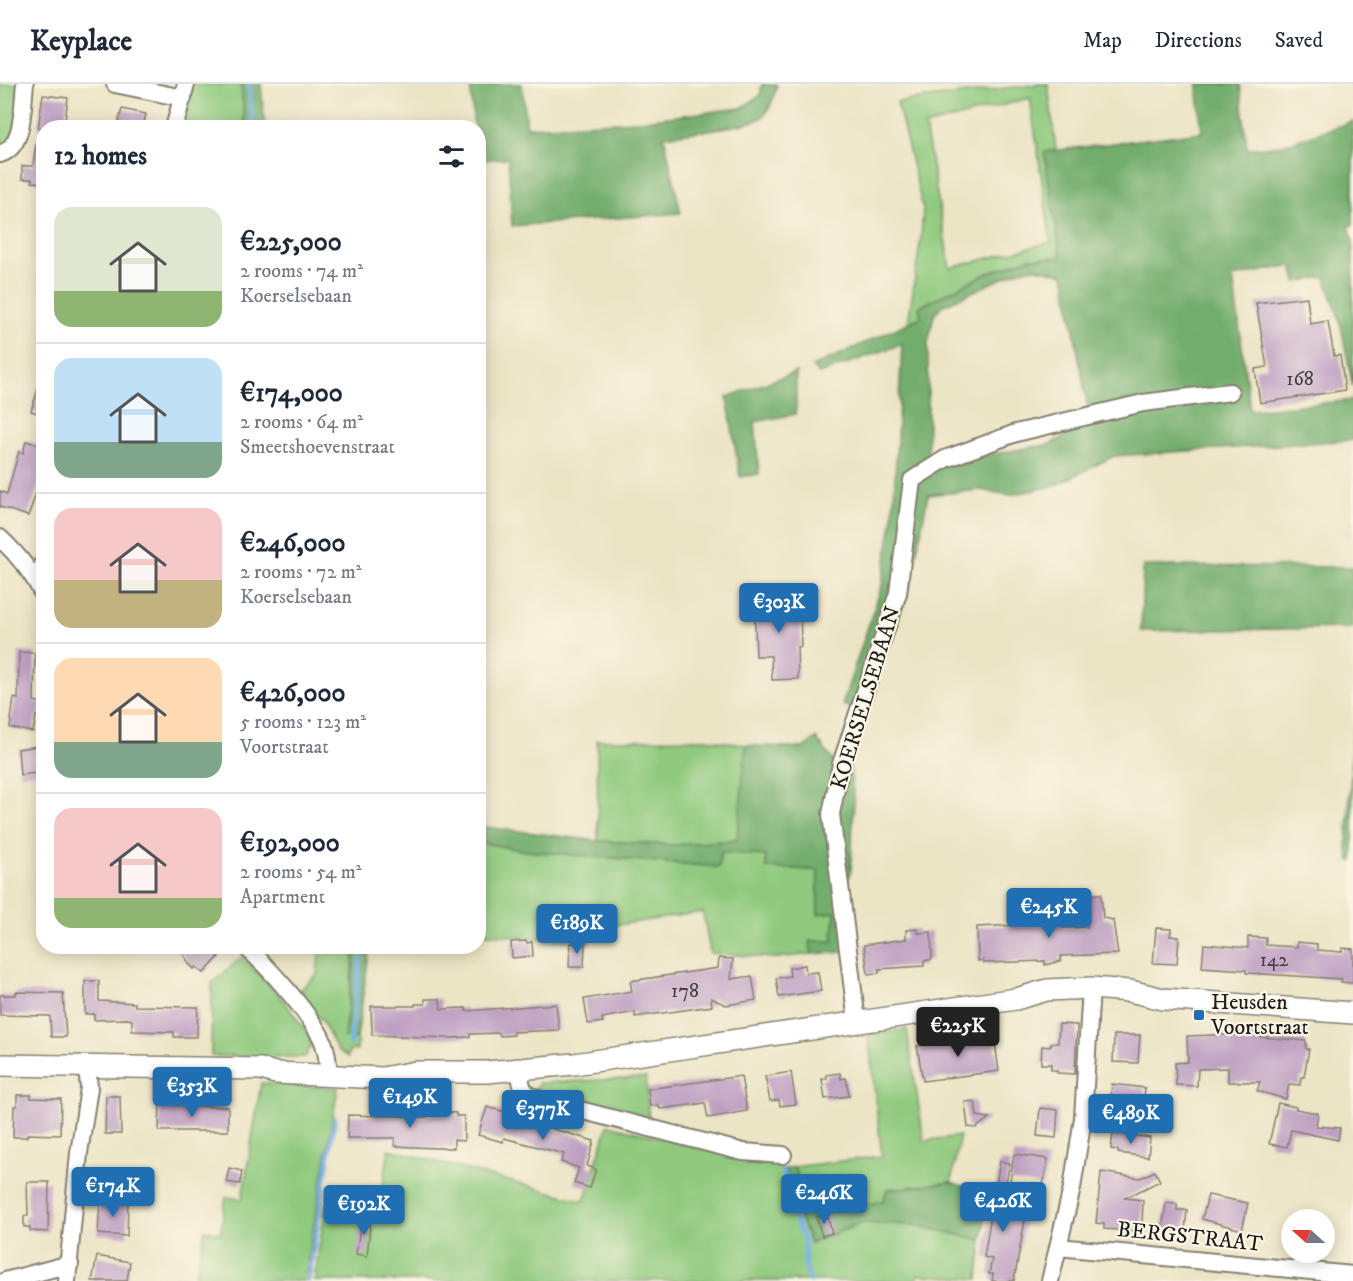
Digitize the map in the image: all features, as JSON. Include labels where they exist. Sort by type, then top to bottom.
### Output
[{"type":"street","points":[[0,154],[12,148],[18,138],[25,84]]},
{"type":"street","points":[[115,84],[184,91],[176,120]]},
{"type":"street","name":"KOERSELSEBAAN","points":[[857,1022],[831,814],[841,764],[898,593],[912,480],[945,459],[1017,433],[1143,403],[1230,392]]},
{"type":"street","points":[[0,538],[24,562],[36,582]]},
{"type":"street","points":[[252,954],[292,997],[321,1036],[328,1070]]},
{"type":"street","points":[[0,1065],[261,1069],[278,1064],[328,1070],[384,1065],[416,1072],[487,1072],[574,1064],[1016,999],[1047,990],[1090,995],[1130,991],[1163,999],[1353,1013]]},
{"type":"street","points":[[1050,1281],[1072,1188],[1083,1118],[1090,995]]},
{"type":"street","points":[[67,1281],[78,1163],[89,1088],[87,1066]]},
{"type":"street","points":[[520,1069],[522,1088],[526,1094],[537,1099],[743,1152],[783,1155]]},
{"type":"street","name":"BERGSTRAAT","points":[[1059,1246],[1353,1275]]},
{"type":"street","points":[[5,1281],[70,1264]]},
{"type":"green space","points":[[0,84],[21,84],[15,137],[0,151]]},
{"type":"green space","points":[[192,84],[241,84],[244,120],[184,120]]},
{"type":"green space","points":[[241,84],[261,84],[264,120],[244,120]]},
{"type":"green space","points":[[470,84],[522,84],[527,127],[636,121],[741,108],[760,96],[762,84],[777,85],[772,103],[761,118],[730,127],[664,136],[681,213],[512,226],[508,158],[486,160],[486,120],[473,120]]},
{"type":"green space","points":[[1048,84],[1056,150],[1045,153],[1061,259],[1030,258],[988,273],[919,307],[921,317],[908,323],[921,238],[923,209],[897,102]],"holes":[[[1030,98],[1051,242],[950,268],[925,126]]]},
{"type":"green space","points":[[1197,84],[1240,84],[1247,149],[1283,145],[1353,121],[1353,225],[1349,226],[1353,243],[1353,387],[1340,321],[1325,277],[1296,282],[1292,265],[1233,277],[1250,410],[1353,400],[1353,440],[1114,456],[1054,486],[1010,495],[980,490],[928,495],[911,583],[864,712],[842,705],[882,585],[893,515],[902,344],[819,374],[812,367],[921,317],[919,307],[988,273],[1030,258],[1061,258],[1044,152],[1202,132]],"holes":[[[1036,268],[1064,274],[1090,421],[1051,444],[928,465],[928,343],[934,315],[942,306],[1020,270]]]},
{"type":"green space","points":[[796,372],[796,414],[755,422],[759,474],[740,477],[727,397]]},
{"type":"green space","points":[[1143,566],[1353,567],[1353,628],[1141,631]]},
{"type":"green space","points":[[1353,731],[1353,861],[1350,861],[1347,846]]},
{"type":"green space","points":[[816,738],[842,772],[848,756],[854,798],[851,869],[845,891],[845,952],[812,954],[810,941],[833,941],[835,912],[818,914],[818,870],[766,868],[766,856],[721,852],[719,867],[527,851],[486,843],[486,827],[598,841],[675,845],[737,840],[746,745],[803,748]]},
{"type":"green space","points":[[706,739],[746,745],[738,840],[675,845],[598,841],[597,740]]},
{"type":"green space","points":[[486,843],[527,851],[719,867],[720,852],[766,856],[766,868],[818,870],[818,914],[835,912],[833,942],[810,941],[812,954],[776,958],[710,953],[703,912],[591,929],[588,943],[486,934]]},
{"type":"green space","points":[[319,954],[354,954],[344,1036],[357,1038],[357,1050],[349,1051],[348,1057],[338,1051],[322,1021],[299,991],[317,975]]},
{"type":"green space","points":[[355,954],[369,954],[357,1038],[344,1037]]},
{"type":"green space","points":[[243,956],[282,999],[309,1035],[311,1046],[305,1057],[211,1056],[212,983]]},
{"type":"green space","points":[[907,1029],[924,1141],[960,1136],[951,1182],[888,1189],[883,1201],[810,1217],[794,1167],[882,1156],[868,1035]]},
{"type":"green space","points":[[646,1078],[649,1123],[534,1091],[539,1083]]},
{"type":"green space","points":[[261,1083],[338,1088],[304,1281],[194,1281],[205,1230],[220,1233],[226,1197],[242,1199]]},
{"type":"green space","points":[[608,1125],[785,1169],[790,1193],[810,1243],[862,1223],[915,1225],[982,1240],[978,1279],[918,1275],[917,1281],[314,1281],[326,1204],[379,1211],[389,1149],[584,1201]]},
{"type":"green space","points":[[794,1167],[810,1216],[883,1201],[887,1190],[951,1182],[988,1195],[982,1240],[915,1225],[862,1223],[810,1243],[790,1193],[785,1169]]},
{"type":"building","points":[[43,95],[68,98],[65,120],[39,120]]},
{"type":"building","points":[[122,109],[146,114],[145,120],[119,120]]},
{"type":"building","points":[[36,143],[36,182],[32,182],[32,179],[22,179],[22,166],[33,166]]},
{"type":"building","points":[[1307,297],[1310,324],[1328,321],[1334,356],[1340,355],[1345,390],[1260,403],[1255,369],[1267,367],[1256,303]]},
{"type":"building","points":[[36,396],[36,413],[31,411]]},
{"type":"building","points":[[26,441],[36,444],[36,494],[28,516],[0,507],[0,491],[7,494],[19,451],[23,453]]},
{"type":"building","points":[[800,596],[801,647],[797,647],[798,679],[772,680],[771,656],[756,656],[754,597]]},
{"type":"building","points":[[19,652],[35,653],[36,716],[33,732],[10,728],[14,698],[18,699]]},
{"type":"building","points":[[36,746],[36,773],[20,775],[18,749]]},
{"type":"building","points":[[1101,894],[1103,918],[1113,920],[1118,954],[1061,956],[1061,961],[1045,965],[1045,961],[984,963],[983,960],[978,961],[977,927],[1063,923],[1063,928],[1087,927],[1084,895]]},
{"type":"building","points":[[1156,928],[1171,929],[1170,936],[1179,937],[1177,964],[1153,963]]},
{"type":"building","points":[[918,929],[918,933],[931,932],[932,959],[924,961],[924,966],[879,969],[879,973],[868,974],[864,945],[906,939],[906,930]]},
{"type":"building","points":[[1248,937],[1266,938],[1266,945],[1297,947],[1297,942],[1317,944],[1317,950],[1342,952],[1342,948],[1353,949],[1353,983],[1341,982],[1342,979],[1246,973],[1246,970],[1202,967],[1204,944],[1248,948]]},
{"type":"building","points":[[526,941],[527,943],[532,942],[533,956],[512,958],[511,942]]},
{"type":"building","points":[[570,943],[585,944],[584,967],[569,967]]},
{"type":"building","points":[[183,954],[216,954],[219,957],[204,973],[189,964]]},
{"type":"building","points":[[719,958],[733,959],[731,979],[752,976],[756,1000],[726,1005],[711,998],[712,1006],[635,1017],[635,1012],[602,1018],[603,1022],[588,1024],[584,999],[632,991],[630,981],[718,968]]},
{"type":"building","points":[[805,965],[806,973],[818,972],[821,991],[779,997],[776,978],[790,976],[789,968]]},
{"type":"building","points":[[85,981],[99,981],[99,1001],[135,1003],[135,1006],[198,1007],[197,1037],[174,1037],[174,1032],[132,1031],[132,1020],[128,1019],[94,1020],[94,1014],[85,1014]]},
{"type":"building","points":[[16,992],[63,993],[66,1037],[51,1037],[50,1016],[0,1015],[0,995],[16,995]]},
{"type":"building","points":[[425,999],[440,999],[441,1009],[466,1008],[466,1011],[556,1004],[559,1030],[513,1032],[514,1035],[500,1036],[499,1033],[470,1034],[470,1037],[451,1038],[372,1035],[371,1006],[415,1006],[415,1004],[425,1004]]},
{"type":"building","points":[[1059,1024],[1077,1025],[1075,1074],[1057,1073],[1057,1070],[1051,1070],[1051,1064],[1041,1064],[1042,1046],[1050,1047],[1051,1043],[1058,1043]]},
{"type":"building","points":[[1261,1034],[1261,1037],[1306,1041],[1306,1049],[1309,1049],[1304,1077],[1301,1077],[1300,1085],[1289,1084],[1286,1099],[1257,1091],[1260,1082],[1228,1082],[1228,1068],[1198,1069],[1197,1086],[1176,1085],[1175,1063],[1188,1062],[1187,1036]]},
{"type":"building","points":[[1114,1035],[1140,1035],[1138,1063],[1113,1062]]},
{"type":"building","points":[[994,1036],[999,1071],[923,1081],[917,1046]]},
{"type":"building","points":[[791,1072],[796,1104],[780,1106],[779,1100],[770,1101],[765,1076]]},
{"type":"building","points":[[840,1073],[841,1079],[846,1078],[849,1096],[825,1099],[822,1079],[827,1079],[826,1075]]},
{"type":"building","points":[[741,1076],[747,1111],[708,1118],[705,1103],[660,1109],[659,1105],[650,1106],[648,1089]]},
{"type":"building","points":[[1112,1084],[1145,1088],[1142,1115],[1109,1112]]},
{"type":"building","points":[[17,1095],[61,1099],[60,1135],[27,1134],[27,1137],[13,1137],[14,1106],[17,1106]]},
{"type":"building","points":[[106,1096],[120,1096],[121,1134],[105,1134]]},
{"type":"building","points":[[160,1100],[177,1100],[177,1105],[228,1107],[228,1131],[159,1131]]},
{"type":"building","points":[[975,1101],[977,1116],[989,1118],[976,1128],[968,1127],[965,1102]]},
{"type":"building","points":[[1278,1103],[1318,1113],[1316,1126],[1340,1128],[1338,1140],[1291,1130],[1287,1147],[1269,1144]]},
{"type":"building","points":[[487,1107],[505,1112],[503,1119],[527,1127],[529,1120],[554,1126],[553,1129],[594,1141],[587,1166],[596,1169],[590,1188],[574,1183],[579,1168],[561,1162],[564,1154],[504,1138],[503,1142],[478,1135]]},
{"type":"building","points":[[1040,1108],[1058,1110],[1056,1138],[1037,1136]]},
{"type":"building","points":[[433,1112],[456,1113],[456,1116],[464,1116],[464,1141],[454,1140],[454,1148],[434,1148],[395,1146],[395,1138],[347,1138],[348,1115],[426,1117],[434,1115]]},
{"type":"building","points":[[1113,1133],[1150,1138],[1148,1157],[1118,1153],[1118,1150],[1111,1149]]},
{"type":"building","points":[[1014,1154],[1048,1159],[1043,1186],[1010,1181]]},
{"type":"building","points":[[1000,1161],[1010,1163],[1002,1203],[1012,1204],[1011,1217],[1025,1220],[1014,1281],[992,1281],[993,1274],[989,1274],[992,1259],[984,1257]]},
{"type":"building","points":[[229,1168],[242,1171],[240,1184],[226,1182]]},
{"type":"building","points":[[1155,1171],[1160,1181],[1125,1198],[1143,1200],[1142,1226],[1136,1225],[1135,1231],[1104,1229],[1104,1224],[1096,1223],[1101,1172],[1140,1178]]},
{"type":"building","points":[[27,1182],[49,1182],[48,1232],[30,1231],[30,1227],[24,1227],[24,1216],[28,1216]]},
{"type":"building","points":[[1208,1195],[1248,1203],[1242,1230],[1202,1219]]},
{"type":"building","points":[[100,1200],[128,1201],[127,1236],[98,1234]]},
{"type":"building","points":[[1166,1203],[1177,1204],[1177,1210],[1187,1210],[1185,1231],[1162,1229]]},
{"type":"building","points":[[827,1214],[832,1233],[822,1236],[816,1217]]},
{"type":"building","points":[[362,1216],[371,1217],[367,1256],[356,1254]]},
{"type":"building","points":[[97,1256],[130,1262],[127,1281],[92,1281]]},
{"type":"waterway","points":[[249,84],[252,120]]},
{"type":"waterway","points":[[350,1044],[361,954]]},
{"type":"waterway","points":[[308,1281],[335,1118]]},
{"type":"waterway","points":[[782,1170],[787,1181],[791,1211],[804,1240],[805,1265],[810,1281]]},
{"type":"place","name":"Heusden Voortstraat","points":[[1199,1015]]}]
